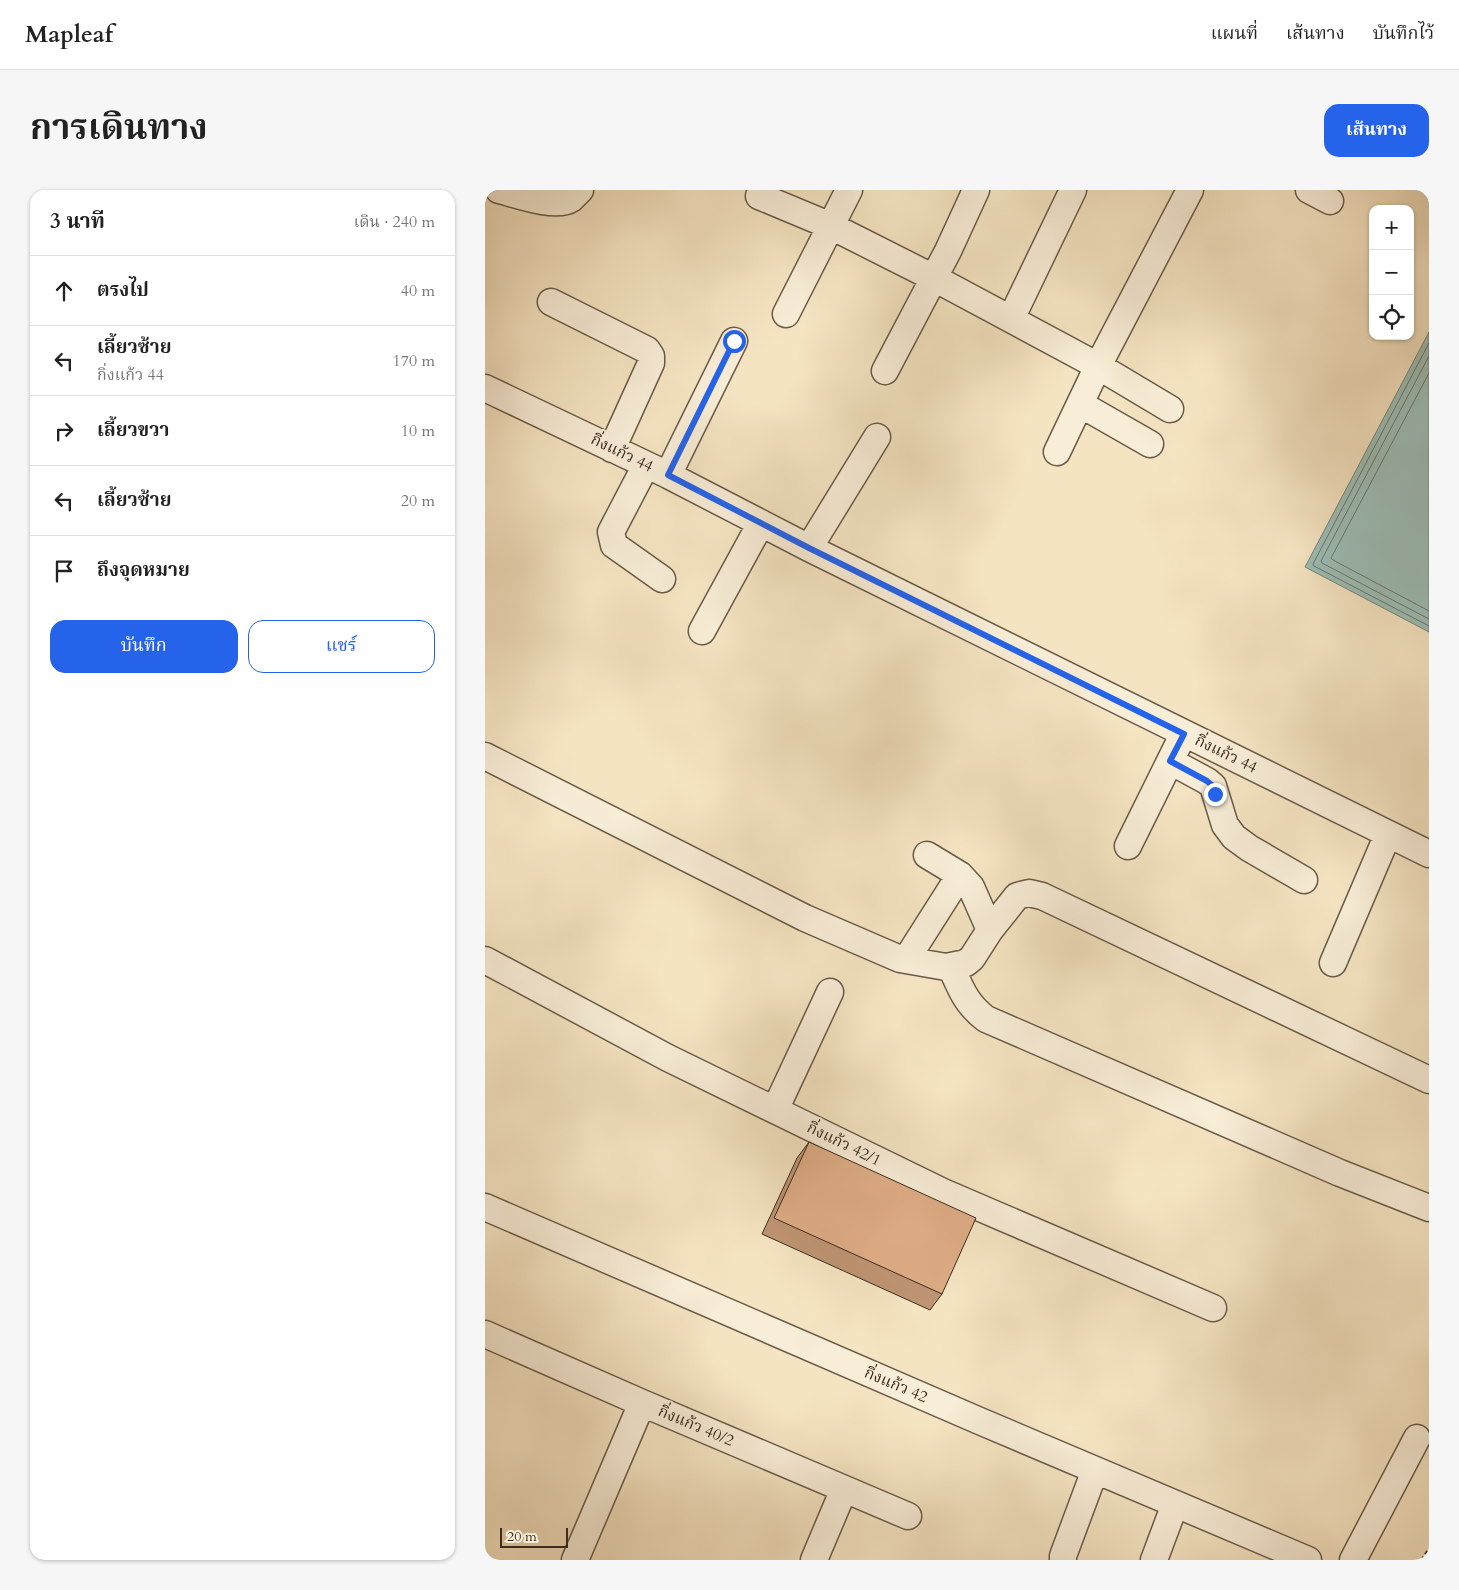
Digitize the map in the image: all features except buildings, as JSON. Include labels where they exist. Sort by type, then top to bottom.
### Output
[{"type":"street","points":[[499,190],[535,200],[554,202],[569,200],[579,190]]},
{"type":"street","points":[[786,314],[849,190]]},
{"type":"street","points":[[885,371],[934,278],[976,190]]},
{"type":"street","points":[[1011,319],[1073,190]]},
{"type":"street","points":[[1057,452],[1098,366],[1190,190]]},
{"type":"street","points":[[759,196],[831,226],[934,278],[1098,366],[1170,409]]},
{"type":"street","points":[[551,302],[647,350],[651,356],[651,363],[612,449]]},
{"type":"street","points":[[661,580],[614,545],[611,532],[657,470],[734,341]]},
{"type":"street","name":"กิ่งแก้ว 44","points":[[485,388],[657,470],[809,548],[1429,854]]},
{"type":"street","points":[[1080,404],[1150,444]]},
{"type":"street","points":[[809,548],[877,437]]},
{"type":"street","points":[[702,632],[761,523]]},
{"type":"street","points":[[1128,846],[1184,734]]},
{"type":"street","points":[[485,756],[805,918],[900,959],[921,964],[951,967],[966,962],[972,958],[1017,896],[1029,893],[1042,896],[1429,1080]]},
{"type":"street","points":[[1170,761],[1213,786],[1225,826],[1234,837],[1249,848],[1304,880]]},
{"type":"street","points":[[1333,962],[1388,834]]},
{"type":"street","points":[[927,855],[960,875],[971,887],[991,930]]},
{"type":"street","points":[[907,960],[960,875]]},
{"type":"street","name":"กิ่งแก้ว 42/1","points":[[485,960],[668,1058],[943,1192],[1213,1308]]},
{"type":"street","points":[[951,967],[965,997],[974,1010],[986,1019],[1340,1173],[1429,1208]]},
{"type":"street","points":[[775,1110],[830,992]]},
{"type":"street","name":"กิ่งแก้ว 42","points":[[485,1207],[1296,1558]]},
{"type":"street","name":"กิ่งแก้ว 40/2","points":[[485,1334],[908,1516]]},
{"type":"street","points":[[575,1560],[642,1403]]},
{"type":"street","points":[[1353,1560],[1417,1438]]},
{"type":"street","points":[[1063,1560],[1095,1470]]},
{"type":"street","points":[[814,1560],[844,1489]]},
{"type":"street","points":[[1154,1560],[1175,1504]]},
{"type":"path","points":[[1422,1560],[1429,1549]]},
{"type":"water","points":[[1429,332],[1429,632],[1305,567]]},
{"type":"route","points":[[734,341],[668,475],[809,548],[1184,734],[1170,761],[1207,781],[1213,786],[1215,794]]}]
